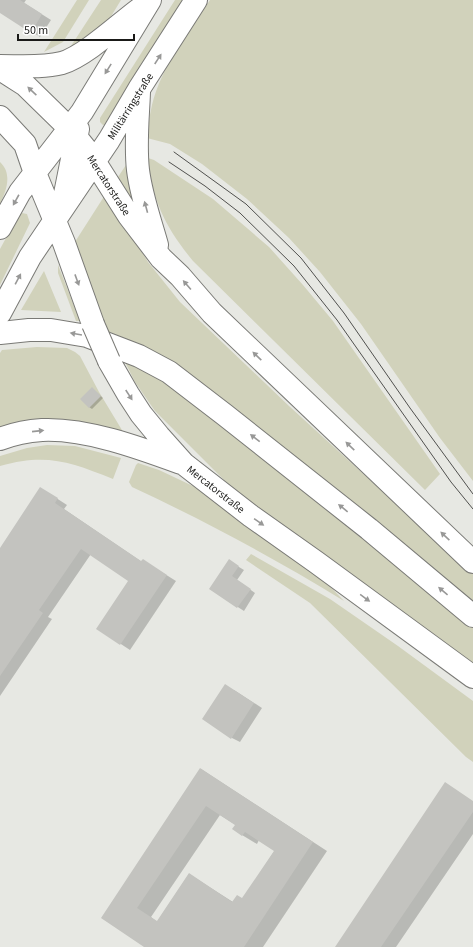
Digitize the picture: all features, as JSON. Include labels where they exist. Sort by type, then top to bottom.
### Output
[{"type":"main road","name":"Militärringstraße","points":[[0,314],[55,213],[72,145],[150,0]]},
{"type":"main road","points":[[0,68],[44,66],[62,63],[80,55],[150,0]]},
{"type":"main road","name":"Militärringstraße","points":[[0,228],[20,192],[35,173],[72,145],[109,140],[139,89],[196,0]]},
{"type":"main road","name":"Mercatorstraße","points":[[0,68],[25,85],[50,108],[72,145],[161,258],[180,276],[212,313],[473,562]]},
{"type":"main road","points":[[139,89],[136,152],[138,171],[146,207],[161,258]]},
{"type":"main road","points":[[0,117],[25,144],[38,152],[72,145]]},
{"type":"main road","name":"Mercatorstraße","points":[[25,144],[35,173],[55,213],[64,243],[93,324],[109,361],[141,414],[159,436],[184,464],[251,516],[473,677]]},
{"type":"main road","points":[[55,213],[56,181],[72,145]]},
{"type":"main road","points":[[0,333],[50,330],[87,336],[139,356],[169,372],[369,529],[473,616]]},
{"type":"main road","points":[[0,439],[16,434],[41,430],[67,430],[135,447],[184,464]]},
{"type":"green space","points":[[77,0],[89,0],[63,42],[44,52]]},
{"type":"green space","points":[[101,0],[121,0],[107,23],[69,49]]},
{"type":"green space","points":[[175,0],[186,0],[106,125],[103,125],[100,122],[100,118]]},
{"type":"green space","points":[[210,0],[473,0],[473,481],[440,438],[361,324],[320,272],[289,238],[247,199],[202,164],[170,144],[147,138],[150,113],[156,91],[162,77],[176,50]]},
{"type":"green space","points":[[148,158],[154,160],[213,199],[269,247],[303,285],[333,321],[440,474],[425,490],[193,261],[175,237],[162,213],[153,188]]},
{"type":"green space","points":[[0,162],[6,172],[7,183],[0,204]]},
{"type":"green space","points":[[128,162],[136,206],[118,177]]},
{"type":"green space","points":[[105,195],[148,262],[180,302],[289,406],[473,574],[473,602],[101,326],[73,245]]},
{"type":"green space","points":[[22,213],[27,214],[30,223],[0,285],[0,249],[17,218]]},
{"type":"green space","points":[[58,265],[80,321],[76,321],[58,273]]},
{"type":"green space","points":[[44,271],[61,312],[21,310]]},
{"type":"green space","points":[[37,347],[67,348],[80,356],[99,392],[128,440],[0,432],[0,353],[2,350]]},
{"type":"green space","points":[[125,362],[159,377],[473,626],[473,666],[235,491],[155,411],[135,382]]},
{"type":"green space","points":[[47,445],[75,446],[121,458],[113,479],[84,468],[58,461],[31,460],[0,466],[0,456],[27,448]]},
{"type":"green space","points":[[138,463],[159,470],[195,487],[320,576],[344,601],[240,541],[132,487],[129,482]]},
{"type":"green space","points":[[251,554],[330,599],[398,646],[473,701],[473,762],[466,757],[310,603],[246,560]]},
{"type":"building","points":[[0,0],[20,0],[42,14],[31,33],[0,13]]},
{"type":"building","points":[[92,387],[101,396],[89,408],[80,399]]},
{"type":"building","points":[[40,487],[58,498],[55,503],[141,561],[143,559],[167,575],[120,645],[96,629],[128,581],[81,549],[39,610],[43,613],[0,676],[0,548]]},
{"type":"building","points":[[229,559],[239,566],[232,576],[251,589],[237,608],[209,589]]},
{"type":"building","points":[[225,684],[254,703],[231,739],[202,719]]},
{"type":"building","points":[[200,768],[313,842],[244,947],[144,947],[101,918]],"holes":[[[206,806],[235,825],[232,829],[242,836],[245,832],[274,851],[242,898],[237,895],[232,902],[189,873],[157,921],[137,908]]]},
{"type":"building","points":[[445,782],[473,801],[473,812],[381,947],[335,947]]},
{"type":"tram line","points":[[174,152],[246,204],[301,258],[344,313],[410,408],[473,494]]},
{"type":"tram line","points":[[169,162],[205,186],[240,213],[294,266],[337,320],[451,482],[473,509]]}]
